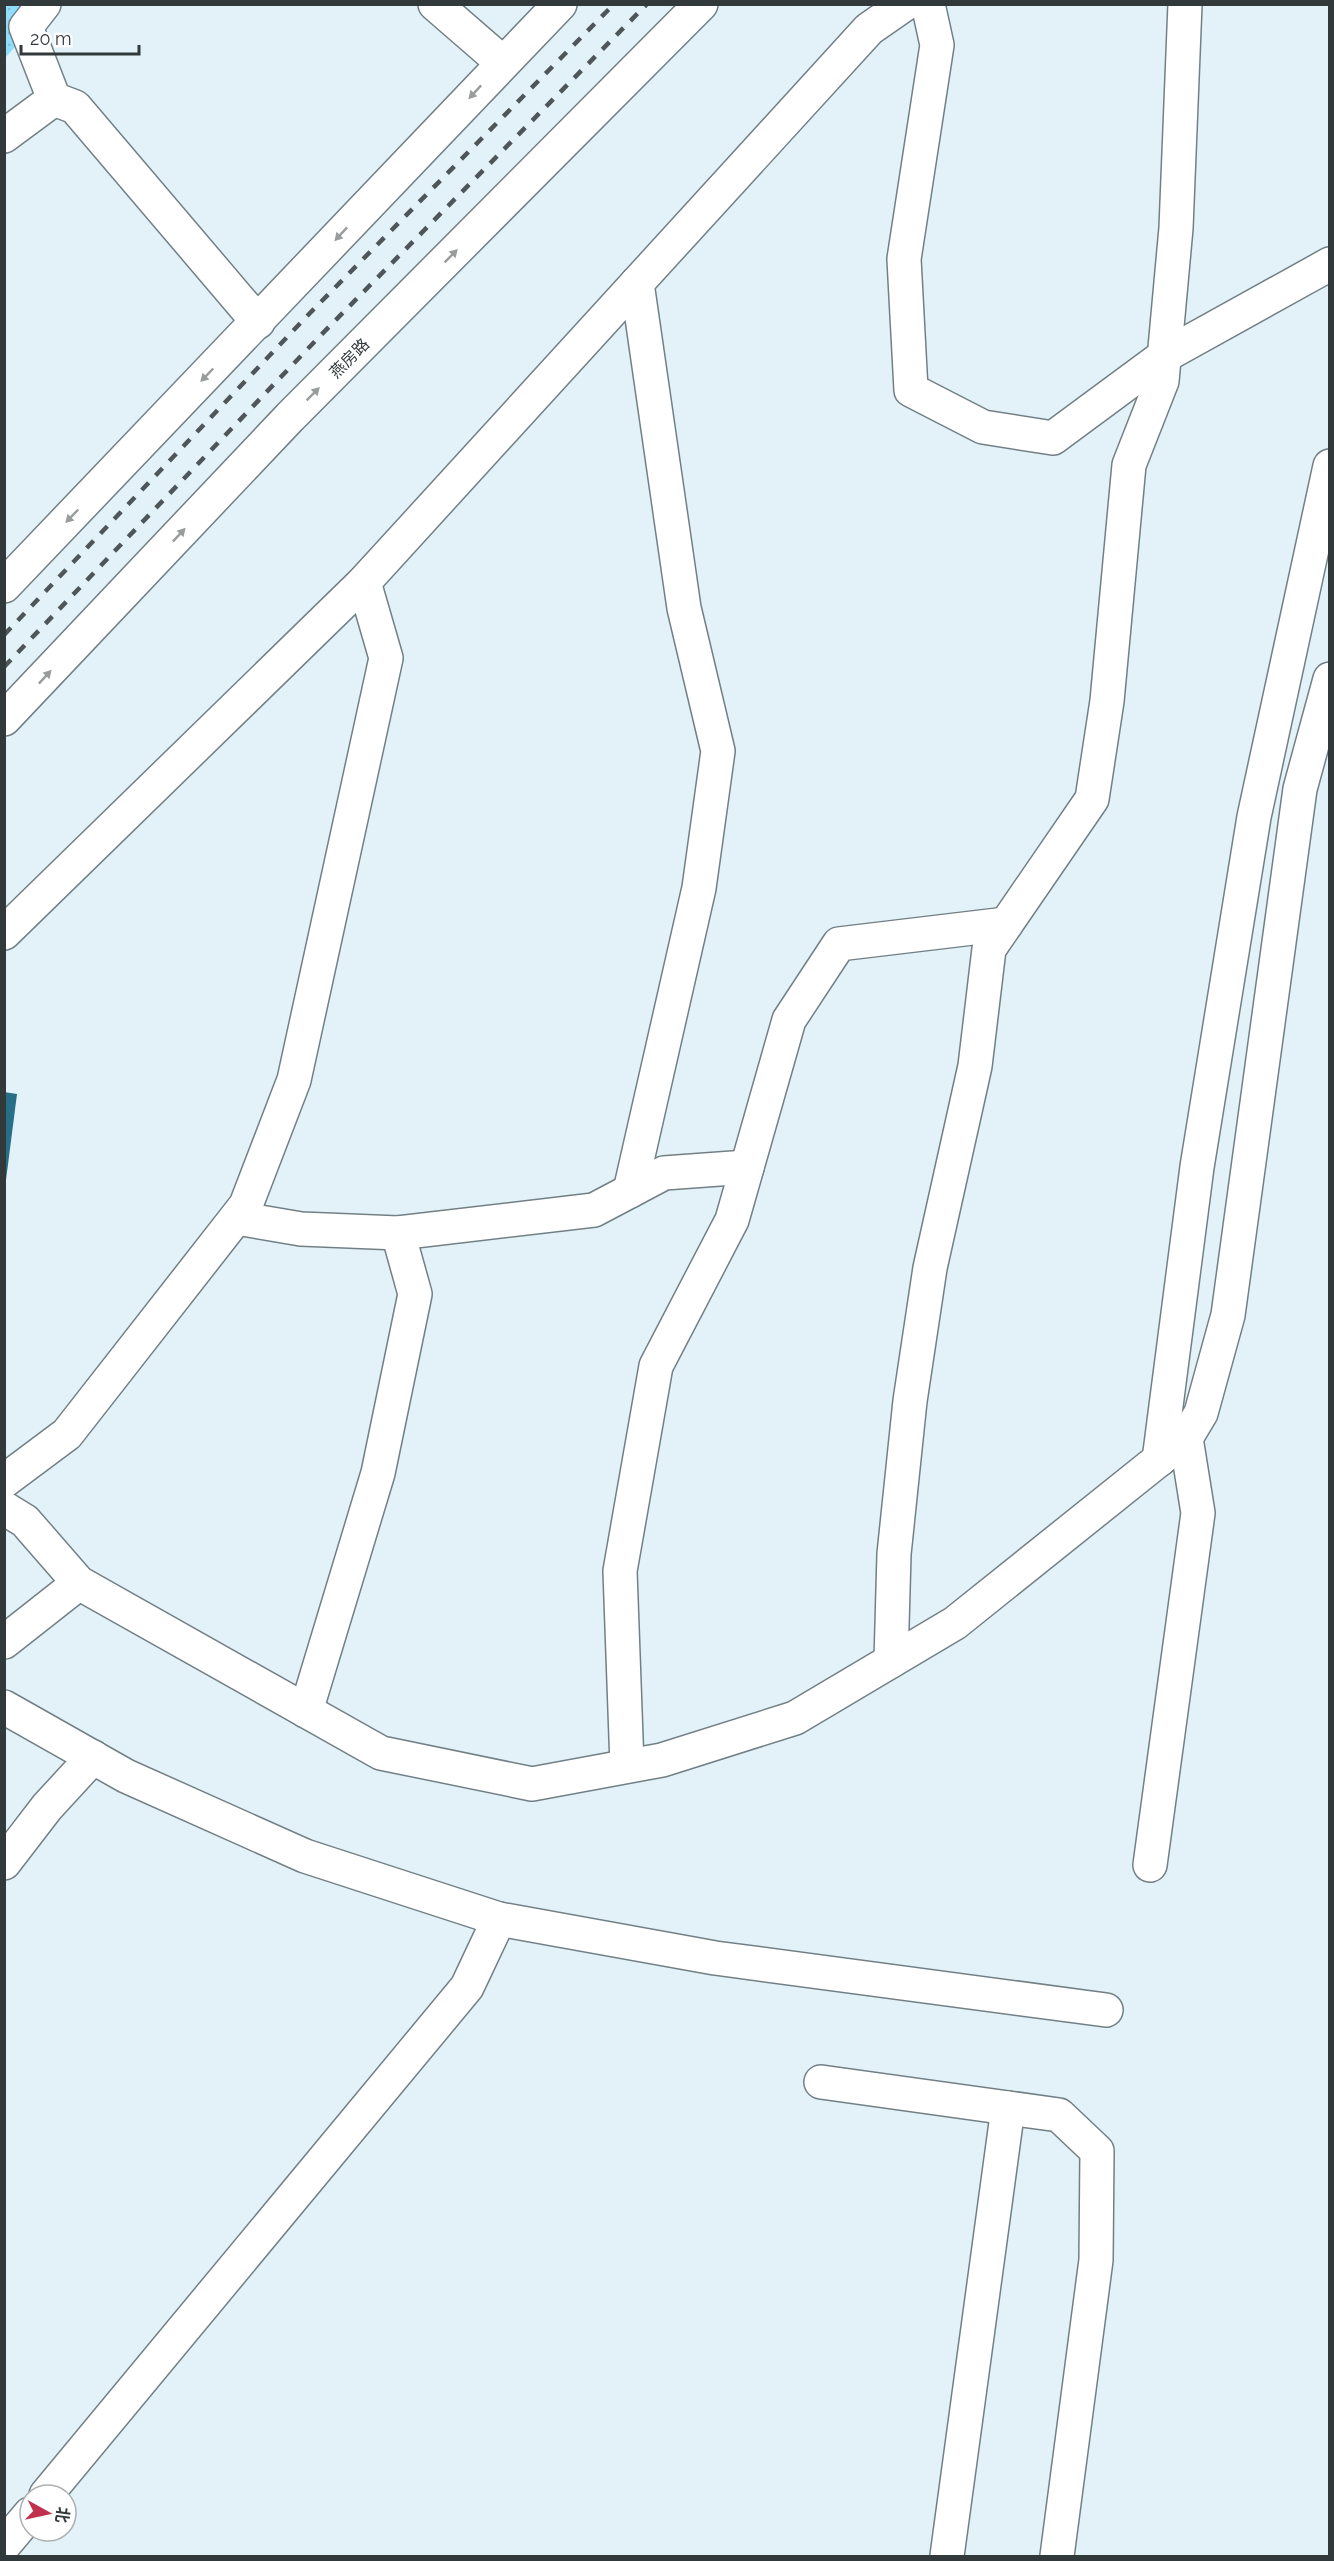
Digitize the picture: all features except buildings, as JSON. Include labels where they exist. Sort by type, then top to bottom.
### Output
[{"type":"street","points":[[44,4],[26,27],[54,99],[75,107],[258,321]]},
{"type":"street","points":[[435,4],[502,63]]},
{"type":"street","points":[[4,586],[560,4]]},
{"type":"street","name":"燕房路","points":[[4,719],[290,417],[700,4]]},
{"type":"street","points":[[4,933],[364,582],[869,29],[905,4]]},
{"type":"street","points":[[927,4],[937,45],[904,259],[911,390],[983,426],[1053,438],[1164,356],[1329,264]]},
{"type":"street","points":[[891,1661],[894,1554],[910,1401],[930,1268],[975,1066],[989,949],[1092,798],[1107,701],[1129,465],[1162,381],[1176,228],[1185,4]]},
{"type":"street","points":[[4,136],[54,99]]},
{"type":"street","points":[[630,1191],[699,888],[718,751],[684,609],[638,284]]},
{"type":"street","points":[[1159,1460],[1197,1167],[1254,817],[1329,466]]},
{"type":"street","points":[[4,1481],[67,1434],[246,1205],[294,1080],[386,658],[364,582]]},
{"type":"street","points":[[4,1508],[25,1521],[79,1583],[381,1753],[532,1784],[662,1760],[795,1718],[955,1623],[1186,1438],[1201,1413],[1228,1315],[1300,789],[1329,679]]},
{"type":"street","points":[[627,1766],[620,1571],[656,1366],[732,1220],[789,1020],[839,944],[1006,924]]},
{"type":"street","points":[[237,1218],[301,1229],[398,1233],[594,1210],[664,1173],[747,1167]]},
{"type":"street","points":[[306,1711],[378,1473],[415,1294],[398,1233]]},
{"type":"street","points":[[1150,1865],[1198,1514],[1186,1438]]},
{"type":"street","points":[[4,1642],[79,1583]]},
{"type":"street","points":[[4,1707],[126,1776],[305,1856],[499,1919],[715,1958],[1106,2010]]},
{"type":"street","points":[[4,1863],[47,1807],[93,1757]]},
{"type":"street","points":[[56,2483],[467,1987],[499,1919]]},
{"type":"street","points":[[821,2082],[1059,2115],[1097,2151],[1096,2260],[1057,2556]]},
{"type":"street","points":[[947,2556],[1008,2108]]},
{"type":"street","points":[[4,2545],[18,2528]]},
{"type":"shaded area","points":[[5,5],[53,5],[5,58]]},
{"type":"railway","points":[[4,635],[310,313],[614,4]]},
{"type":"railway","points":[[4,667],[320,336],[647,4]]}]
